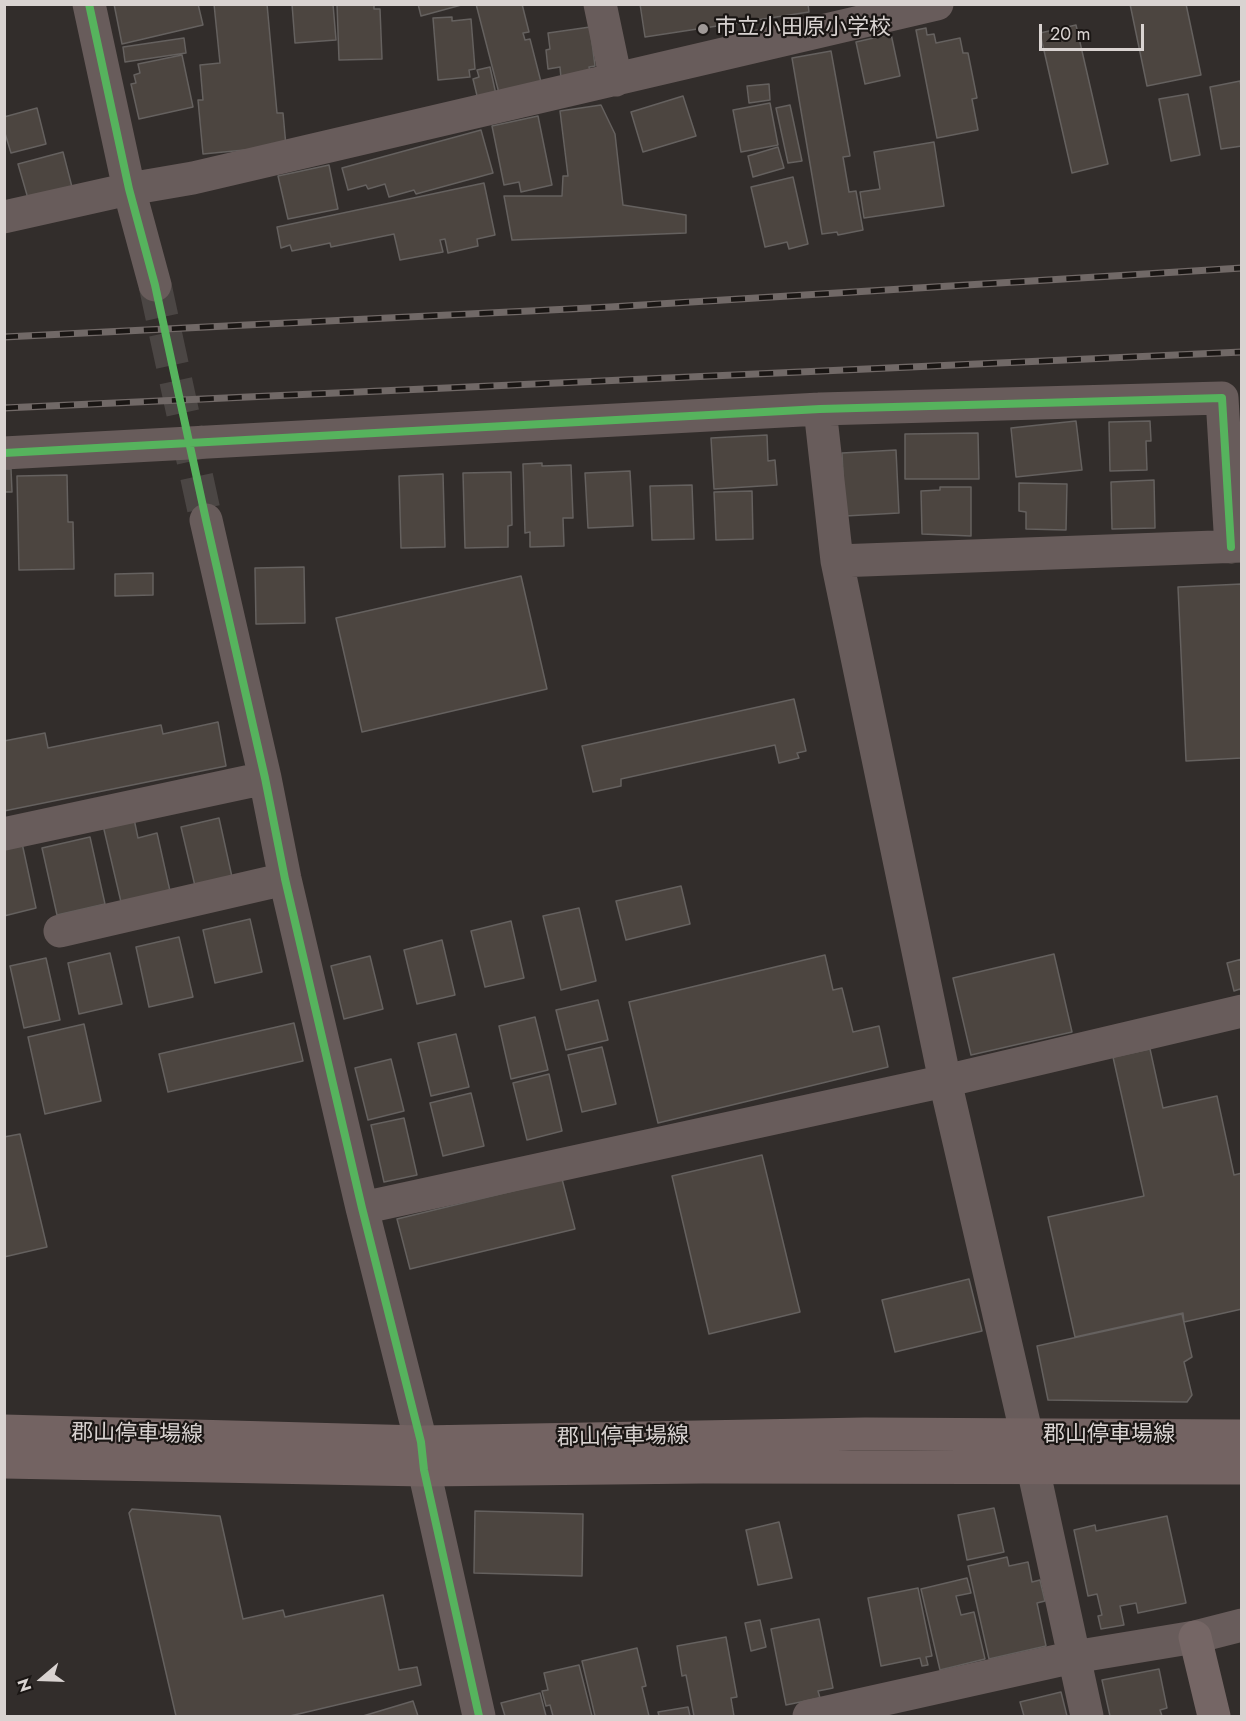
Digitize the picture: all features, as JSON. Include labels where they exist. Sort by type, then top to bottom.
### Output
[{"type":"main road","name":"郡山停車場線","points":[[4,1431],[422,1456],[703,1467],[1242,1468]]},
{"type":"main road","name":"郡山停車場線","points":[[4,1462],[422,1456],[865,1434],[1242,1436]]},
{"type":"street","points":[[89,4],[129,189],[155,285]]},
{"type":"street","points":[[600,4],[616,80]]},
{"type":"street","points":[[4,217],[129,189],[193,178],[937,4]]},
{"type":"street","points":[[4,453],[820,409],[1222,398],[1236,547],[837,561]]},
{"type":"street","points":[[820,409],[837,561],[945,1081],[1027,1436]]},
{"type":"street","points":[[206,520],[265,778],[285,879],[422,1456],[479,1716]]},
{"type":"street","points":[[4,834],[265,778]]},
{"type":"street","points":[[60,931],[285,879]]},
{"type":"street","points":[[362,1208],[945,1081],[1242,1011]]},
{"type":"street","points":[[1033,1468],[1087,1716]]},
{"type":"street","points":[[809,1716],[1074,1657],[1195,1637],[1242,1625]]},
{"type":"street","points":[[1195,1637],[1214,1716]]},
{"type":"building","points":[[114,4],[198,4],[203,25],[122,44]]},
{"type":"building","points":[[214,4],[267,4],[277,113],[283,113],[286,146],[203,154],[198,100],[203,100],[200,65],[220,63]]},
{"type":"building","points":[[292,4],[333,4],[336,40],[295,43]]},
{"type":"building","points":[[337,4],[374,4],[374,9],[380,9],[382,59],[339,60]]},
{"type":"building","points":[[418,4],[465,4],[421,16]]},
{"type":"building","points":[[476,4],[522,4],[529,32],[523,33],[525,40],[530,39],[542,86],[500,97]]},
{"type":"building","points":[[640,4],[808,4],[809,12],[645,37]]},
{"type":"building","points":[[1130,4],[1186,4],[1201,75],[1147,86]]},
{"type":"building","points":[[452,17],[452,21],[471,19],[475,69],[469,70],[470,77],[438,80],[433,18]]},
{"type":"building","points":[[1076,25],[1108,164],[1072,173],[1040,33]]},
{"type":"building","points":[[590,27],[595,66],[589,67],[591,74],[561,78],[560,67],[548,69],[546,50],[550,49],[548,33]]},
{"type":"building","points":[[926,28],[927,35],[934,34],[936,43],[960,38],[963,53],[968,53],[977,98],[972,99],[978,130],[937,138],[916,30]]},
{"type":"building","points":[[891,34],[900,76],[865,84],[856,42]]},
{"type":"building","points":[[184,38],[186,53],[125,62],[123,47]]},
{"type":"building","points":[[831,51],[850,156],[843,157],[849,192],[856,191],[863,230],[838,235],[837,232],[822,234],[792,58]]},
{"type":"building","points":[[182,55],[193,107],[139,119],[131,84],[136,83],[134,75],[140,73],[138,64]]},
{"type":"building","points":[[490,67],[497,99],[479,104],[473,79],[479,77],[477,70]]},
{"type":"building","points":[[1240,81],[1242,146],[1221,149],[1210,87]]},
{"type":"building","points":[[769,84],[770,100],[749,103],[747,86]]},
{"type":"building","points":[[1188,94],[1200,155],[1171,161],[1159,99]]},
{"type":"building","points":[[683,96],[696,136],[643,152],[631,112]]},
{"type":"building","points":[[770,103],[778,145],[741,152],[733,110]]},
{"type":"building","points":[[601,105],[615,134],[623,205],[686,215],[686,233],[512,240],[504,196],[562,196],[563,176],[568,176],[560,111]]},
{"type":"building","points":[[790,105],[802,161],[788,163],[776,108]]},
{"type":"building","points":[[37,108],[46,144],[11,153],[4,130],[4,117]]},
{"type":"building","points":[[538,116],[552,185],[521,192],[519,182],[504,185],[492,126]]},
{"type":"building","points":[[481,130],[493,173],[416,194],[414,190],[389,197],[385,184],[368,189],[366,185],[348,190],[342,168]]},
{"type":"building","points":[[934,142],[944,206],[864,218],[860,192],[880,189],[874,152]]},
{"type":"building","points":[[778,147],[784,168],[753,177],[748,156]]},
{"type":"building","points":[[63,152],[73,191],[29,202],[18,164]]},
{"type":"building","points":[[329,165],[338,209],[288,219],[278,176]]},
{"type":"building","points":[[793,177],[808,244],[789,249],[787,242],[765,247],[751,187]]},
{"type":"building","points":[[484,183],[495,235],[477,239],[478,246],[448,253],[445,239],[440,240],[443,252],[400,260],[394,234],[331,247],[330,243],[292,251],[290,245],[281,248],[277,227]]},
{"type":"building","points":[[1076,421],[1082,470],[1016,477],[1011,428]]},
{"type":"building","points":[[1150,421],[1151,441],[1146,441],[1147,470],[1110,471],[1109,422]]},
{"type":"building","points":[[978,433],[979,479],[905,479],[905,434]]},
{"type":"building","points":[[767,435],[768,461],[775,460],[777,485],[714,489],[711,438]]},
{"type":"building","points":[[896,450],[899,513],[845,516],[842,453]]},
{"type":"building","points":[[542,463],[542,466],[571,465],[573,518],[563,518],[564,546],[530,547],[530,532],[525,533],[523,464]]},
{"type":"building","points":[[4,469],[11,469],[12,492],[4,492]]},
{"type":"building","points":[[630,471],[633,526],[588,528],[585,473]]},
{"type":"building","points":[[511,472],[512,525],[508,526],[508,547],[465,548],[463,473]]},
{"type":"building","points":[[443,474],[445,547],[401,548],[399,476]]},
{"type":"building","points":[[67,475],[68,522],[73,522],[74,569],[19,570],[17,476]]},
{"type":"building","points":[[1154,480],[1155,528],[1112,529],[1111,482]]},
{"type":"building","points":[[1019,483],[1067,484],[1066,530],[1026,529],[1026,512],[1019,511]]},
{"type":"building","points":[[692,485],[694,539],[652,540],[650,486]]},
{"type":"building","points":[[940,487],[971,487],[971,536],[922,534],[921,491],[940,490]]},
{"type":"building","points":[[752,491],[753,539],[716,540],[714,492]]},
{"type":"building","points":[[304,567],[305,623],[256,624],[255,568]]},
{"type":"building","points":[[153,573],[153,595],[115,596],[115,574]]},
{"type":"building","points":[[521,576],[547,689],[362,732],[336,618]]},
{"type":"building","points":[[1242,584],[1242,758],[1186,761],[1178,587]]},
{"type":"building","points":[[794,699],[806,751],[797,753],[799,758],[779,763],[775,745],[621,779],[621,786],[593,792],[582,746]]},
{"type":"building","points":[[218,722],[226,766],[4,811],[4,741],[45,733],[48,748],[161,725],[163,734]]},
{"type":"building","points":[[133,814],[138,838],[157,833],[170,891],[121,902],[102,821]]},
{"type":"building","points":[[219,818],[232,877],[195,886],[181,827]]},
{"type":"building","points":[[90,837],[105,904],[57,915],[42,848]]},
{"type":"building","points":[[22,843],[36,908],[4,916],[4,847]]},
{"type":"building","points":[[681,886],[690,924],[626,940],[616,901]]},
{"type":"building","points":[[579,908],[596,981],[561,990],[543,916]]},
{"type":"building","points":[[250,919],[262,972],[215,983],[203,930]]},
{"type":"building","points":[[511,921],[524,978],[485,987],[471,931]]},
{"type":"building","points":[[179,937],[193,997],[149,1007],[136,947]]},
{"type":"building","points":[[442,940],[455,995],[417,1004],[404,950]]},
{"type":"building","points":[[110,953],[122,1004],[79,1014],[68,963]]},
{"type":"building","points":[[1054,954],[1072,1032],[971,1055],[953,978]]},
{"type":"building","points":[[825,955],[833,990],[842,988],[853,1032],[879,1026],[888,1067],[658,1123],[629,1002]]},
{"type":"building","points":[[370,956],[383,1009],[344,1019],[331,966]]},
{"type":"building","points":[[46,958],[60,1020],[24,1028],[10,966]]},
{"type":"building","points":[[1242,959],[1242,994],[1240,989],[1234,991],[1227,963]]},
{"type":"building","points":[[598,1000],[608,1040],[566,1050],[556,1010]]},
{"type":"building","points":[[535,1017],[548,1070],[511,1079],[499,1026]]},
{"type":"building","points":[[294,1023],[303,1061],[168,1092],[159,1054]]},
{"type":"building","points":[[84,1024],[101,1101],[45,1114],[28,1037]]},
{"type":"building","points":[[456,1034],[469,1087],[431,1096],[418,1043]]},
{"type":"building","points":[[602,1047],[616,1104],[582,1112],[568,1055]]},
{"type":"building","points":[[1150,1049],[1163,1108],[1217,1096],[1234,1175],[1242,1173],[1242,1309],[1184,1322],[1183,1313],[1075,1337],[1048,1217],[1144,1196],[1113,1057]]},
{"type":"building","points":[[391,1059],[404,1111],[368,1120],[355,1068]]},
{"type":"building","points":[[549,1074],[562,1131],[527,1140],[513,1083]]},
{"type":"building","points":[[471,1093],[484,1146],[443,1156],[430,1103]]},
{"type":"building","points":[[404,1118],[417,1175],[384,1182],[371,1125]]},
{"type":"building","points":[[20,1134],[47,1247],[4,1257],[4,1137]]},
{"type":"building","points":[[762,1155],[800,1312],[709,1334],[672,1176]]},
{"type":"building","points":[[562,1179],[575,1229],[410,1269],[397,1219]]},
{"type":"building","points":[[969,1279],[982,1331],[895,1352],[882,1300]]},
{"type":"building","points":[[1182,1314],[1192,1357],[1184,1362],[1192,1395],[1187,1402],[1048,1400],[1037,1346]]},
{"type":"building","points":[[994,1508],[1004,1552],[967,1560],[958,1515]]},
{"type":"building","points":[[132,1509],[220,1516],[243,1619],[283,1610],[285,1617],[383,1595],[399,1670],[417,1667],[421,1685],[290,1716],[176,1716],[129,1513]]},
{"type":"building","points":[[475,1511],[583,1514],[582,1576],[474,1573]]},
{"type":"building","points":[[1167,1516],[1186,1603],[1138,1613],[1136,1603],[1120,1606],[1124,1625],[1101,1629],[1098,1616],[1102,1615],[1097,1594],[1088,1596],[1074,1530],[1095,1525],[1096,1531]]},
{"type":"building","points":[[779,1522],[792,1578],[758,1585],[746,1530]]},
{"type":"building","points":[[1007,1557],[1009,1566],[1028,1562],[1032,1582],[1040,1580],[1045,1601],[1037,1603],[1046,1646],[989,1659],[968,1566]]},
{"type":"building","points":[[967,1578],[971,1593],[956,1596],[961,1615],[974,1612],[985,1659],[940,1670],[921,1589]]},
{"type":"building","points":[[918,1588],[932,1656],[926,1657],[928,1665],[922,1666],[920,1658],[881,1666],[868,1598]]},
{"type":"building","points":[[819,1619],[833,1688],[818,1691],[820,1698],[786,1705],[771,1629]]},
{"type":"building","points":[[760,1620],[766,1647],[751,1651],[745,1623]]},
{"type":"building","points":[[726,1637],[737,1697],[731,1698],[734,1716],[694,1716],[686,1675],[682,1676],[677,1646]]},
{"type":"building","points":[[637,1648],[646,1686],[642,1687],[649,1716],[595,1716],[582,1661]]},
{"type":"building","points":[[579,1665],[592,1716],[553,1716],[550,1705],[546,1706],[542,1691],[548,1690],[544,1673]]},
{"type":"building","points":[[1159,1669],[1167,1708],[1160,1710],[1162,1716],[1110,1716],[1102,1680]]},
{"type":"building","points":[[1061,1692],[1067,1716],[1024,1716],[1020,1702]]},
{"type":"building","points":[[540,1693],[546,1716],[505,1716],[501,1703]]},
{"type":"building","points":[[413,1701],[418,1716],[363,1716]]},
{"type":"building","points":[[688,1707],[690,1716],[659,1716],[658,1712]]},
{"type":"tunnel","points":[[155,285],[206,520]]},
{"type":"railway","points":[[4,337],[610,307],[1242,268]]},
{"type":"railway","points":[[4,408],[1242,352]]},
{"type":"cycle path","points":[[89,4],[129,189],[155,285],[265,778],[285,879],[362,1208],[421,1442],[424,1470],[479,1716]]},
{"type":"cycle path","points":[[4,453],[820,409],[1222,398],[1231,547]]},
{"type":"place","name":"市立小田原小学校","points":[[703,29]]}]
